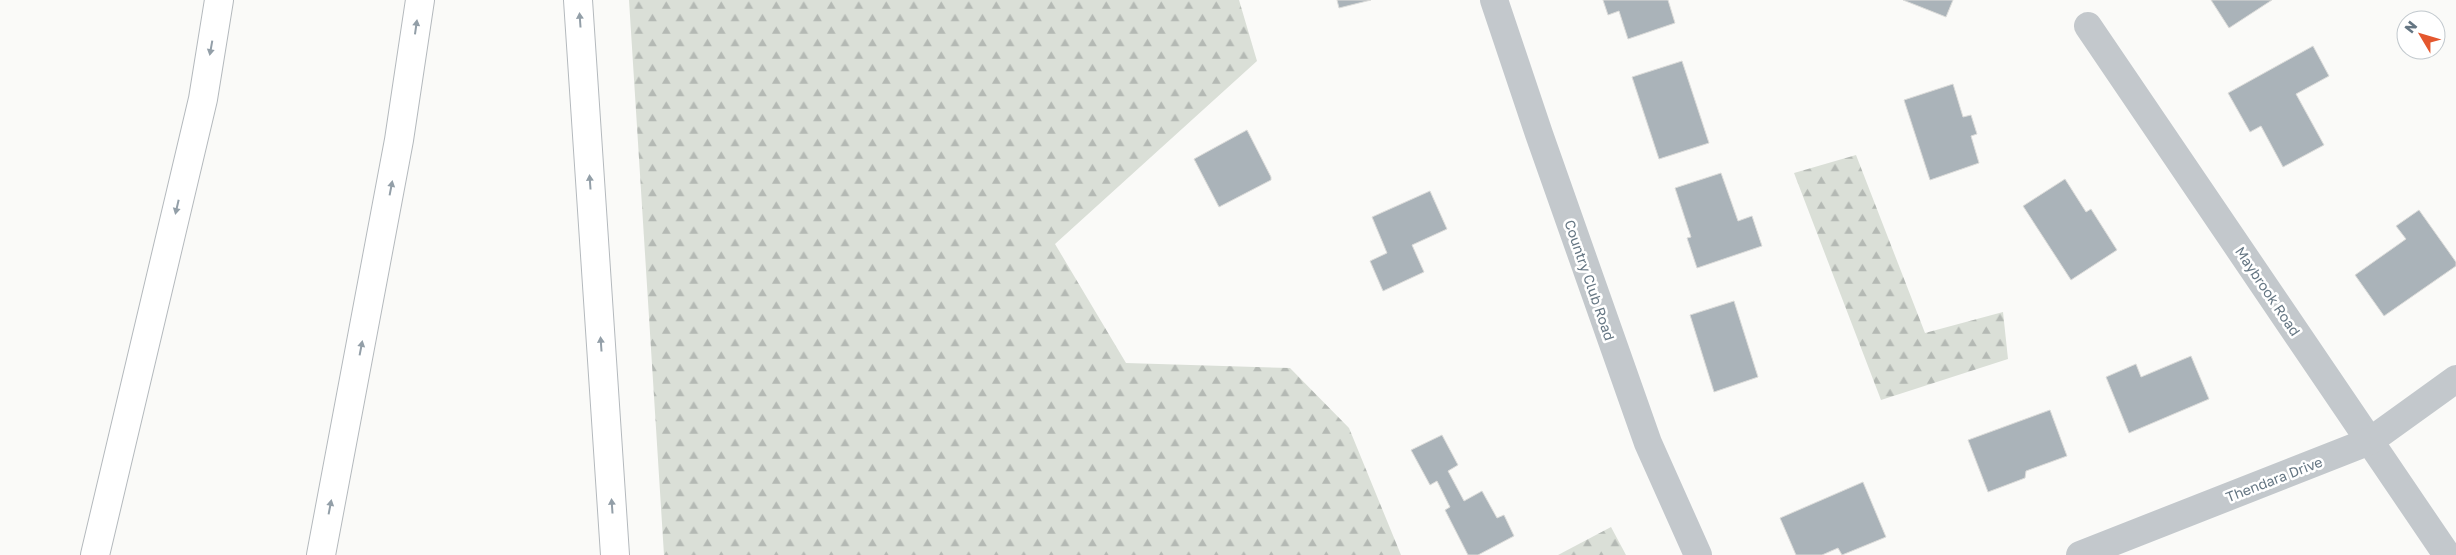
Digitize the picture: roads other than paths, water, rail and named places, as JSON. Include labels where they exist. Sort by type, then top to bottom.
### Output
[{"type":"highway","points":[[95,555],[202,99],[219,0]]},
{"type":"highway","points":[[321,555],[398,150],[420,0]]},
{"type":"highway","points":[[578,0],[615,555]]},
{"type":"highway","points":[[103,555],[138,367]]},
{"type":"street","name":"Country Club Road","points":[[1494,0],[1542,143],[1648,443],[1698,555]]},
{"type":"street","name":"Maybrook Road","points":[[2088,26],[2447,555]]},
{"type":"street","name":"Thendara Drive","points":[[2080,555],[2370,441],[2456,379]]}]
